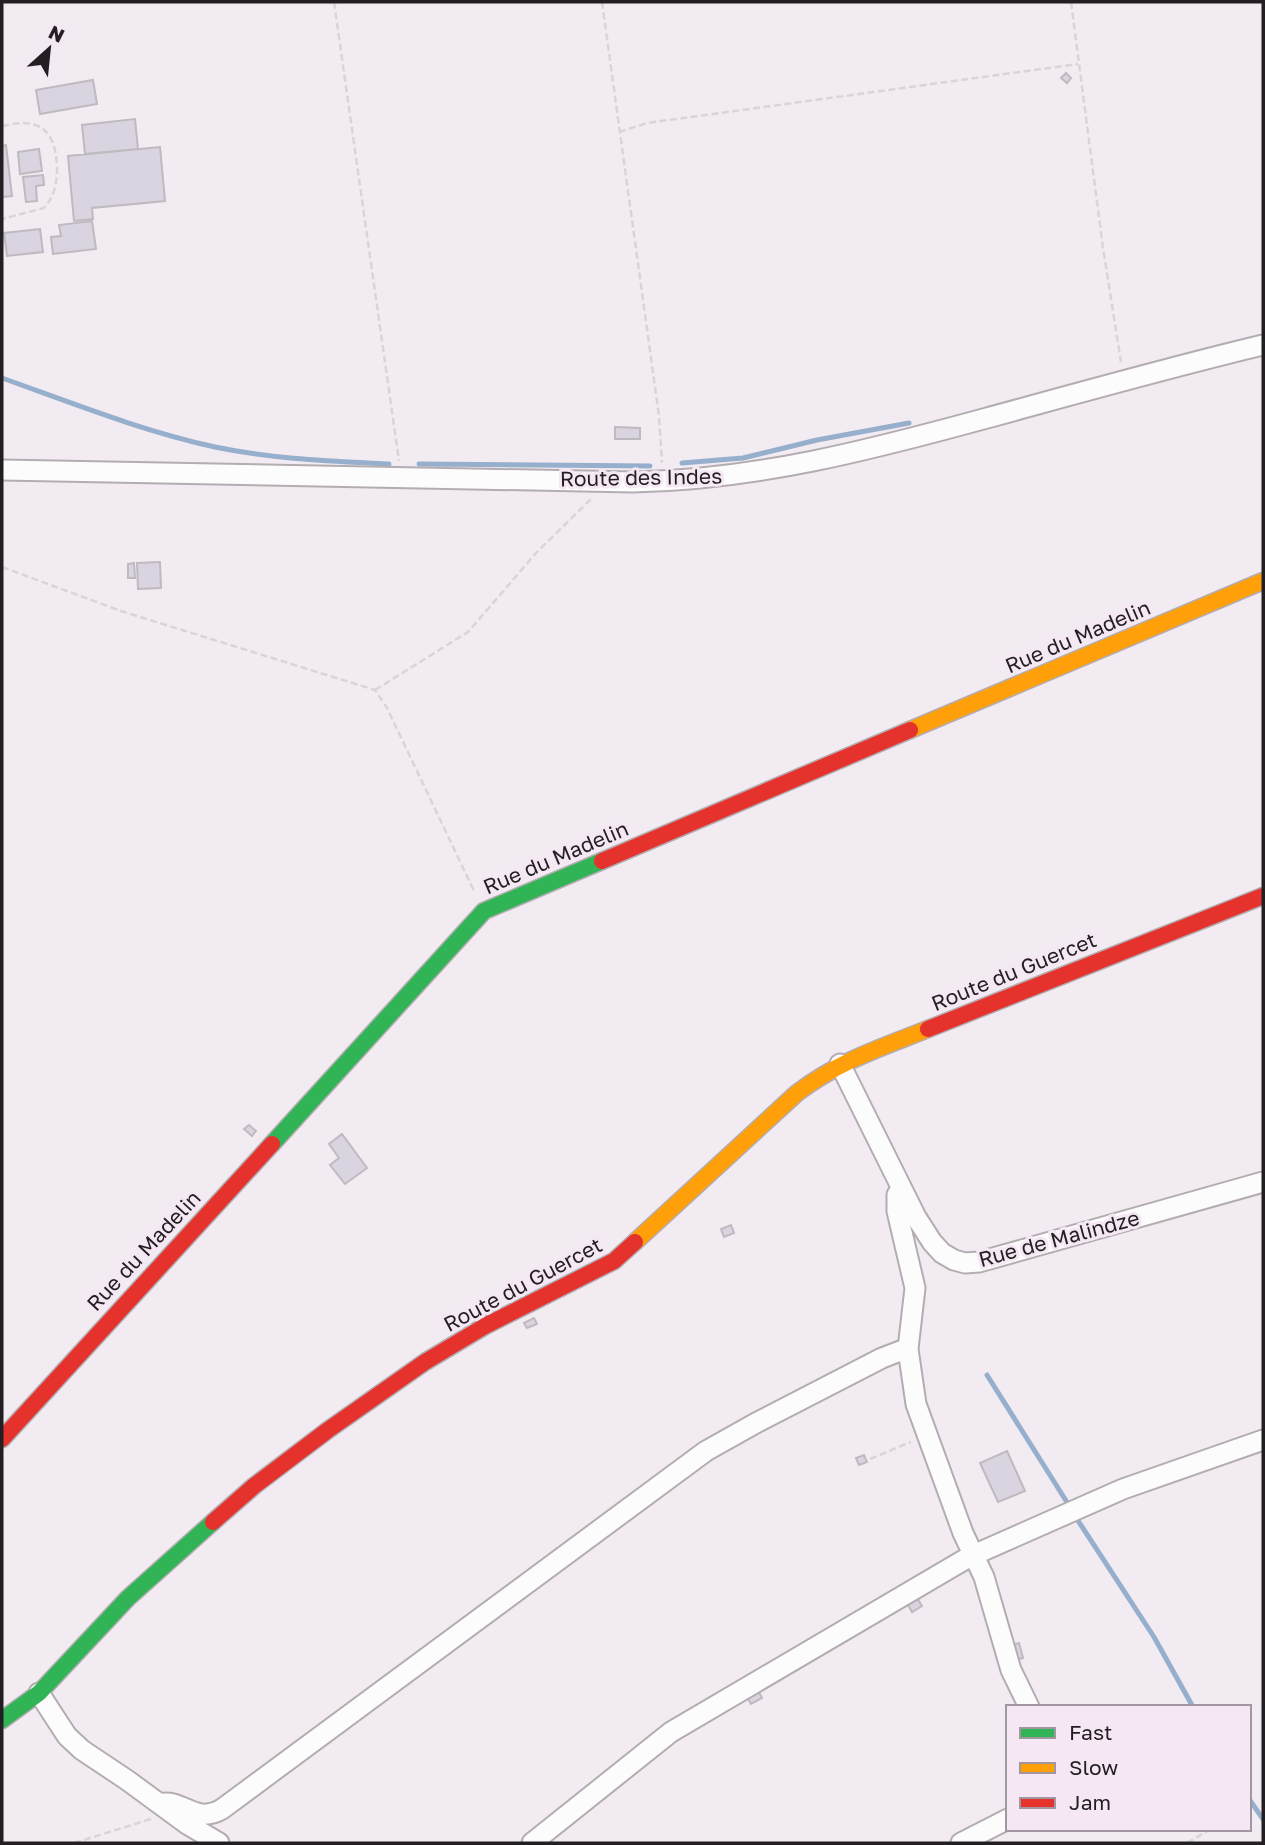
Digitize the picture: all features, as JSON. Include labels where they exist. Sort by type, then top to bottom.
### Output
[{"type":"street","name":"Route des Indes","points":[[2,470],[663,482],[751,474],[826,460],[1263,345]]},
{"type":"street","name":"Rue du Madelin","points":[[2,1439],[484,911],[1263,581]]},
{"type":"street","name":"Route du Guercet","points":[[2,1720],[39,1693],[128,1598],[254,1486],[339,1422],[425,1363],[485,1326],[614,1261],[797,1093],[822,1074],[840,1064],[1263,896]]},
{"type":"street","name":"Rue de Malindze","points":[[840,1064],[916,1217],[939,1250],[954,1260],[972,1263],[1263,1182]]},
{"type":"street","points":[[901,1188],[897,1199],[898,1219],[915,1288],[908,1348],[916,1405],[962,1533],[987,1587],[1011,1670],[1028,1705]]},
{"type":"street","points":[[165,1808],[168,1803],[204,1815],[222,1809],[706,1451],[882,1358],[908,1348]]},
{"type":"street","points":[[532,1843],[671,1732],[973,1555],[1123,1489],[1263,1440]]},
{"type":"street","points":[[39,1693],[74,1744],[219,1843]]},
{"type":"street","points":[[969,1841],[1006,1820]]},
{"type":"path","points":[[334,2],[402,478]]},
{"type":"path","points":[[602,2],[659,416],[663,482]]},
{"type":"path","points":[[1071,2],[1115,335],[1126,381]]},
{"type":"path","points":[[619,132],[646,123],[1078,64]]},
{"type":"path","points":[[2,126],[16,122],[32,123],[48,133],[56,152],[57,173],[54,194],[44,208],[2,219]]},
{"type":"path","points":[[375,690],[468,632],[537,552],[589,501],[598,489],[598,481]]},
{"type":"path","points":[[2,567],[121,611],[375,690],[387,708],[484,911]]},
{"type":"path","points":[[870,1459],[927,1435]]},
{"type":"path","points":[[74,1843],[165,1815],[165,1808]]},
{"type":"path","points":[[1187,1843],[1208,1831]]},
{"type":"building","points":[[1066,73],[1071,78],[1067,83],[1061,78]]},
{"type":"building","points":[[93,80],[97,104],[40,114],[36,90]]},
{"type":"building","points":[[135,119],[138,149],[85,154],[82,125]]},
{"type":"building","points":[[6,145],[12,196],[2,197],[2,146]]},
{"type":"building","points":[[160,147],[165,201],[92,208],[93,219],[74,221],[68,156]]},
{"type":"building","points":[[39,149],[42,171],[20,174],[18,152]]},
{"type":"building","points":[[43,175],[44,185],[36,186],[37,201],[26,202],[23,177]]},
{"type":"building","points":[[92,221],[96,249],[53,254],[51,237],[61,236],[59,225]]},
{"type":"building","points":[[40,229],[43,252],[7,256],[4,233]]},
{"type":"building","points":[[615,427],[640,428],[640,439],[615,439]]},
{"type":"building","points":[[160,562],[161,588],[138,589],[137,563]]},
{"type":"building","points":[[134,563],[135,578],[128,578],[128,564]]},
{"type":"building","points":[[249,1125],[256,1131],[252,1136],[244,1129]]},
{"type":"building","points":[[342,1134],[367,1168],[345,1184],[330,1165],[339,1158],[329,1144]]},
{"type":"building","points":[[731,1225],[734,1233],[724,1237],[721,1229]]},
{"type":"building","points":[[534,1318],[537,1324],[527,1328],[524,1323]]},
{"type":"building","points":[[1007,1451],[1025,1491],[998,1502],[980,1463]]},
{"type":"building","points":[[864,1455],[867,1462],[859,1465],[856,1458]]},
{"type":"building","points":[[917,1598],[922,1606],[912,1612],[907,1603]]},
{"type":"building","points":[[1019,1643],[1023,1658],[1012,1661],[1007,1647]]},
{"type":"building","points":[[758,1690],[762,1698],[751,1704],[746,1695]]},
{"type":"waterway","points":[[2,378],[134,425],[215,447],[280,457],[389,464]]},
{"type":"waterway","points":[[682,463],[743,458],[817,440],[909,423]]},
{"type":"waterway","points":[[419,464],[650,466]]},
{"type":"waterway","points":[[987,1375],[1070,1507]]},
{"type":"waterway","points":[[1075,1516],[1154,1637],[1192,1705]]},
{"type":"waterway","points":[[1251,1802],[1263,1819]]},
{"type":"traffic: fast","points":[[272,1144],[484,911],[602,861]]},
{"type":"traffic: fast","points":[[2,1720],[39,1693],[128,1598],[213,1522]]},
{"type":"traffic: slow","points":[[910,730],[1263,581]]},
{"type":"traffic: slow","points":[[635,1242],[797,1093],[844,1064],[928,1029]]},
{"type":"traffic: jam","points":[[602,861],[910,730]]},
{"type":"traffic: jam","points":[[928,1029],[1263,896]]},
{"type":"traffic: jam","points":[[2,1439],[272,1144]]},
{"type":"traffic: jam","points":[[213,1522],[254,1486],[328,1430],[425,1362],[485,1326],[614,1261],[635,1242]]}]
